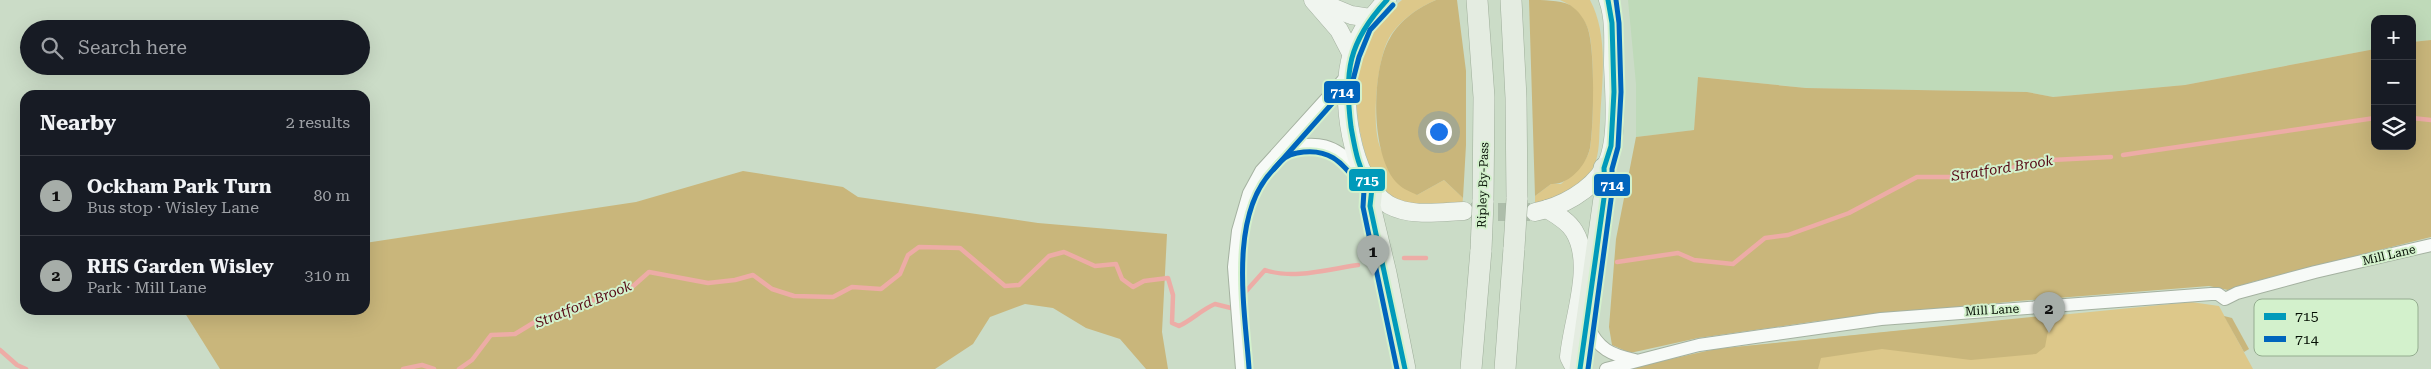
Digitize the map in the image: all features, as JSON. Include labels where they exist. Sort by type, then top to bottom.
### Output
[{"type":"highway","name":"Ripley By-Pass","points":[[1471,369],[1481,250],[1473,207],[1484,97],[1477,0]]},
{"type":"highway","points":[[1505,369],[1517,199],[1516,98],[1511,0]]},
{"type":"highway","points":[[1580,369],[1604,191],[1604,168]]},
{"type":"highway","points":[[1367,182],[1370,206],[1386,273],[1405,369]]},
{"type":"main road","points":[[1314,0],[1351,15],[1370,18]]},
{"type":"main road","points":[[1314,0],[1339,30],[1352,54]]},
{"type":"main road","points":[[1387,0],[1370,18],[1352,54],[1348,76],[1348,115],[1367,182],[1390,205],[1405,211],[1473,207]]},
{"type":"main road","points":[[1580,369],[1572,363],[1569,357],[1578,307],[1583,265],[1582,251],[1574,230],[1567,222],[1541,211],[1573,197],[1604,168],[1611,146],[1614,92],[1612,23],[1608,0]]},
{"type":"street","points":[[1242,369],[1234,267],[1238,231],[1249,193],[1261,171],[1348,76]]},
{"type":"street","points":[[1283,148],[1303,144],[1325,145],[1344,154],[1367,182]]},
{"type":"street","name":"Mill Lane","points":[[1606,369],[1698,345],[1881,319],[2211,294],[2218,294],[2225,300],[2237,293],[2314,272],[2431,245]]},
{"type":"street","points":[[1587,323],[1594,339],[1604,350],[1620,357],[1638,361]]},
{"type":"shaded area","points":[[1402,0],[1436,0],[1423,6],[1404,20],[1389,38],[1381,61],[1377,92],[1377,137],[1382,152],[1417,195],[1444,180],[1463,198],[1462,207],[1401,204],[1388,196],[1377,181],[1368,162],[1358,118],[1356,96],[1359,61],[1370,35],[1388,13]]},
{"type":"shaded area","points":[[1436,0],[1457,0],[1466,71],[1466,145],[1463,198],[1444,180],[1417,195],[1400,186],[1389,171],[1382,154],[1378,134],[1376,112],[1379,70],[1390,38],[1404,20],[1423,6]]},
{"type":"shaded area","points":[[1529,0],[1561,2],[1570,5],[1579,13],[1588,29],[1593,70],[1592,123],[1588,155],[1581,168],[1570,178],[1551,184],[1535,196]]},
{"type":"shaded area","points":[[1560,0],[1590,0],[1600,28],[1603,75],[1598,150],[1594,166],[1584,181],[1569,192],[1535,205],[1535,196],[1551,184],[1561,184],[1582,164],[1590,149],[1593,88],[1590,38],[1588,29],[1580,15]]},
{"type":"shaded area","points":[[1628,0],[2431,0],[2431,40],[2416,42],[2416,15],[2371,15],[2371,50],[2185,85],[2053,97],[2027,92],[1806,88],[1699,77],[1694,130],[1636,137],[1636,84]]},
{"type":"shaded area","points":[[2431,40],[2431,237],[2252,282],[2228,290],[2209,286],[2018,301],[1818,321],[1698,338],[1630,353],[1612,345],[1609,327],[1616,239],[1636,137],[1694,130],[1698,77],[1806,88],[2027,92],[2053,97],[2185,85],[2371,50],[2371,150],[2416,150],[2416,42]]},
{"type":"shaded area","points":[[743,171],[843,187],[858,197],[1038,223],[1167,234],[1162,332],[1168,369],[1146,369],[1120,339],[1086,328],[1053,308],[1025,304],[990,317],[973,344],[935,369],[220,369],[186,315],[370,315],[370,242],[636,202]]},
{"type":"shaded area","points":[[2191,302],[2219,306],[2253,369],[1626,369],[1716,349]]},
{"type":"shaded area","points":[[2051,315],[2045,347],[2036,354],[1971,360],[1882,349],[1821,358],[1818,369],[1626,369],[1716,349]]},
{"type":"shaded area","points":[[2224,316],[2232,318],[2249,349],[2244,352]]},
{"type":"waterway","name":"Stratford Brook","points":[[2416,118],[2431,120]]},
{"type":"waterway","name":"Stratford Brook","points":[[2123,155],[2371,119]]},
{"type":"waterway","name":"Stratford Brook","points":[[1617,262],[1678,253],[1694,260],[1733,264],[1765,238],[1788,235],[1849,213],[1917,177],[1957,177],[2004,171],[2030,161],[2111,157]]},
{"type":"waterway","name":"Stratford Brook","points":[[459,369],[472,360],[491,335],[515,334],[543,317],[631,288],[649,272],[708,283],[735,280],[753,275],[772,289],[794,296],[833,297],[852,287],[881,289],[900,274],[908,255],[919,247],[960,248],[1005,286],[1019,285],[1049,256],[1064,252],[1095,266],[1116,264],[1122,279],[1133,287],[1144,281],[1168,278],[1173,295],[1172,323],[1179,326],[1215,304],[1231,308],[1265,270],[1276,273],[1299,274],[1358,265]]},
{"type":"waterway","name":"Stratford Brook","points":[[1404,258],[1426,258]]},
{"type":"waterway","points":[[0,350],[17,365],[26,369]]},
{"type":"waterway","name":"Stratford Brook","points":[[403,369],[422,365],[434,369]]},
{"type":"tunnel","points":[[1471,212],[1530,212]]},
{"type":"transit line","name":"715","points":[[1387,0],[1374,15],[1357,44],[1349,74],[1348,90],[1354,143],[1363,174],[1372,188],[1370,206],[1405,369]]},
{"type":"transit line","name":"715","points":[[1580,369],[1605,191],[1604,168],[1611,146],[1614,92],[1612,23],[1608,0]]},
{"type":"transit line","name":"714","points":[[1588,369],[1612,192],[1612,169],[1618,147],[1621,92],[1619,23],[1616,0]]},
{"type":"transit line","name":"714","points":[[1274,169],[1353,80],[1359,57],[1370,30],[1393,5]]},
{"type":"transit line","name":"714","points":[[1249,368],[1243,292],[1243,265],[1245,238],[1250,212],[1259,189],[1281,161],[1293,154],[1319,152],[1336,160],[1364,190],[1363,207],[1397,369]]},
{"type":"place","name":"Ockham Park Turn","points":[[1373,276]]},
{"type":"place","name":"RHS Garden Wisley","points":[[2049,333]]}]
